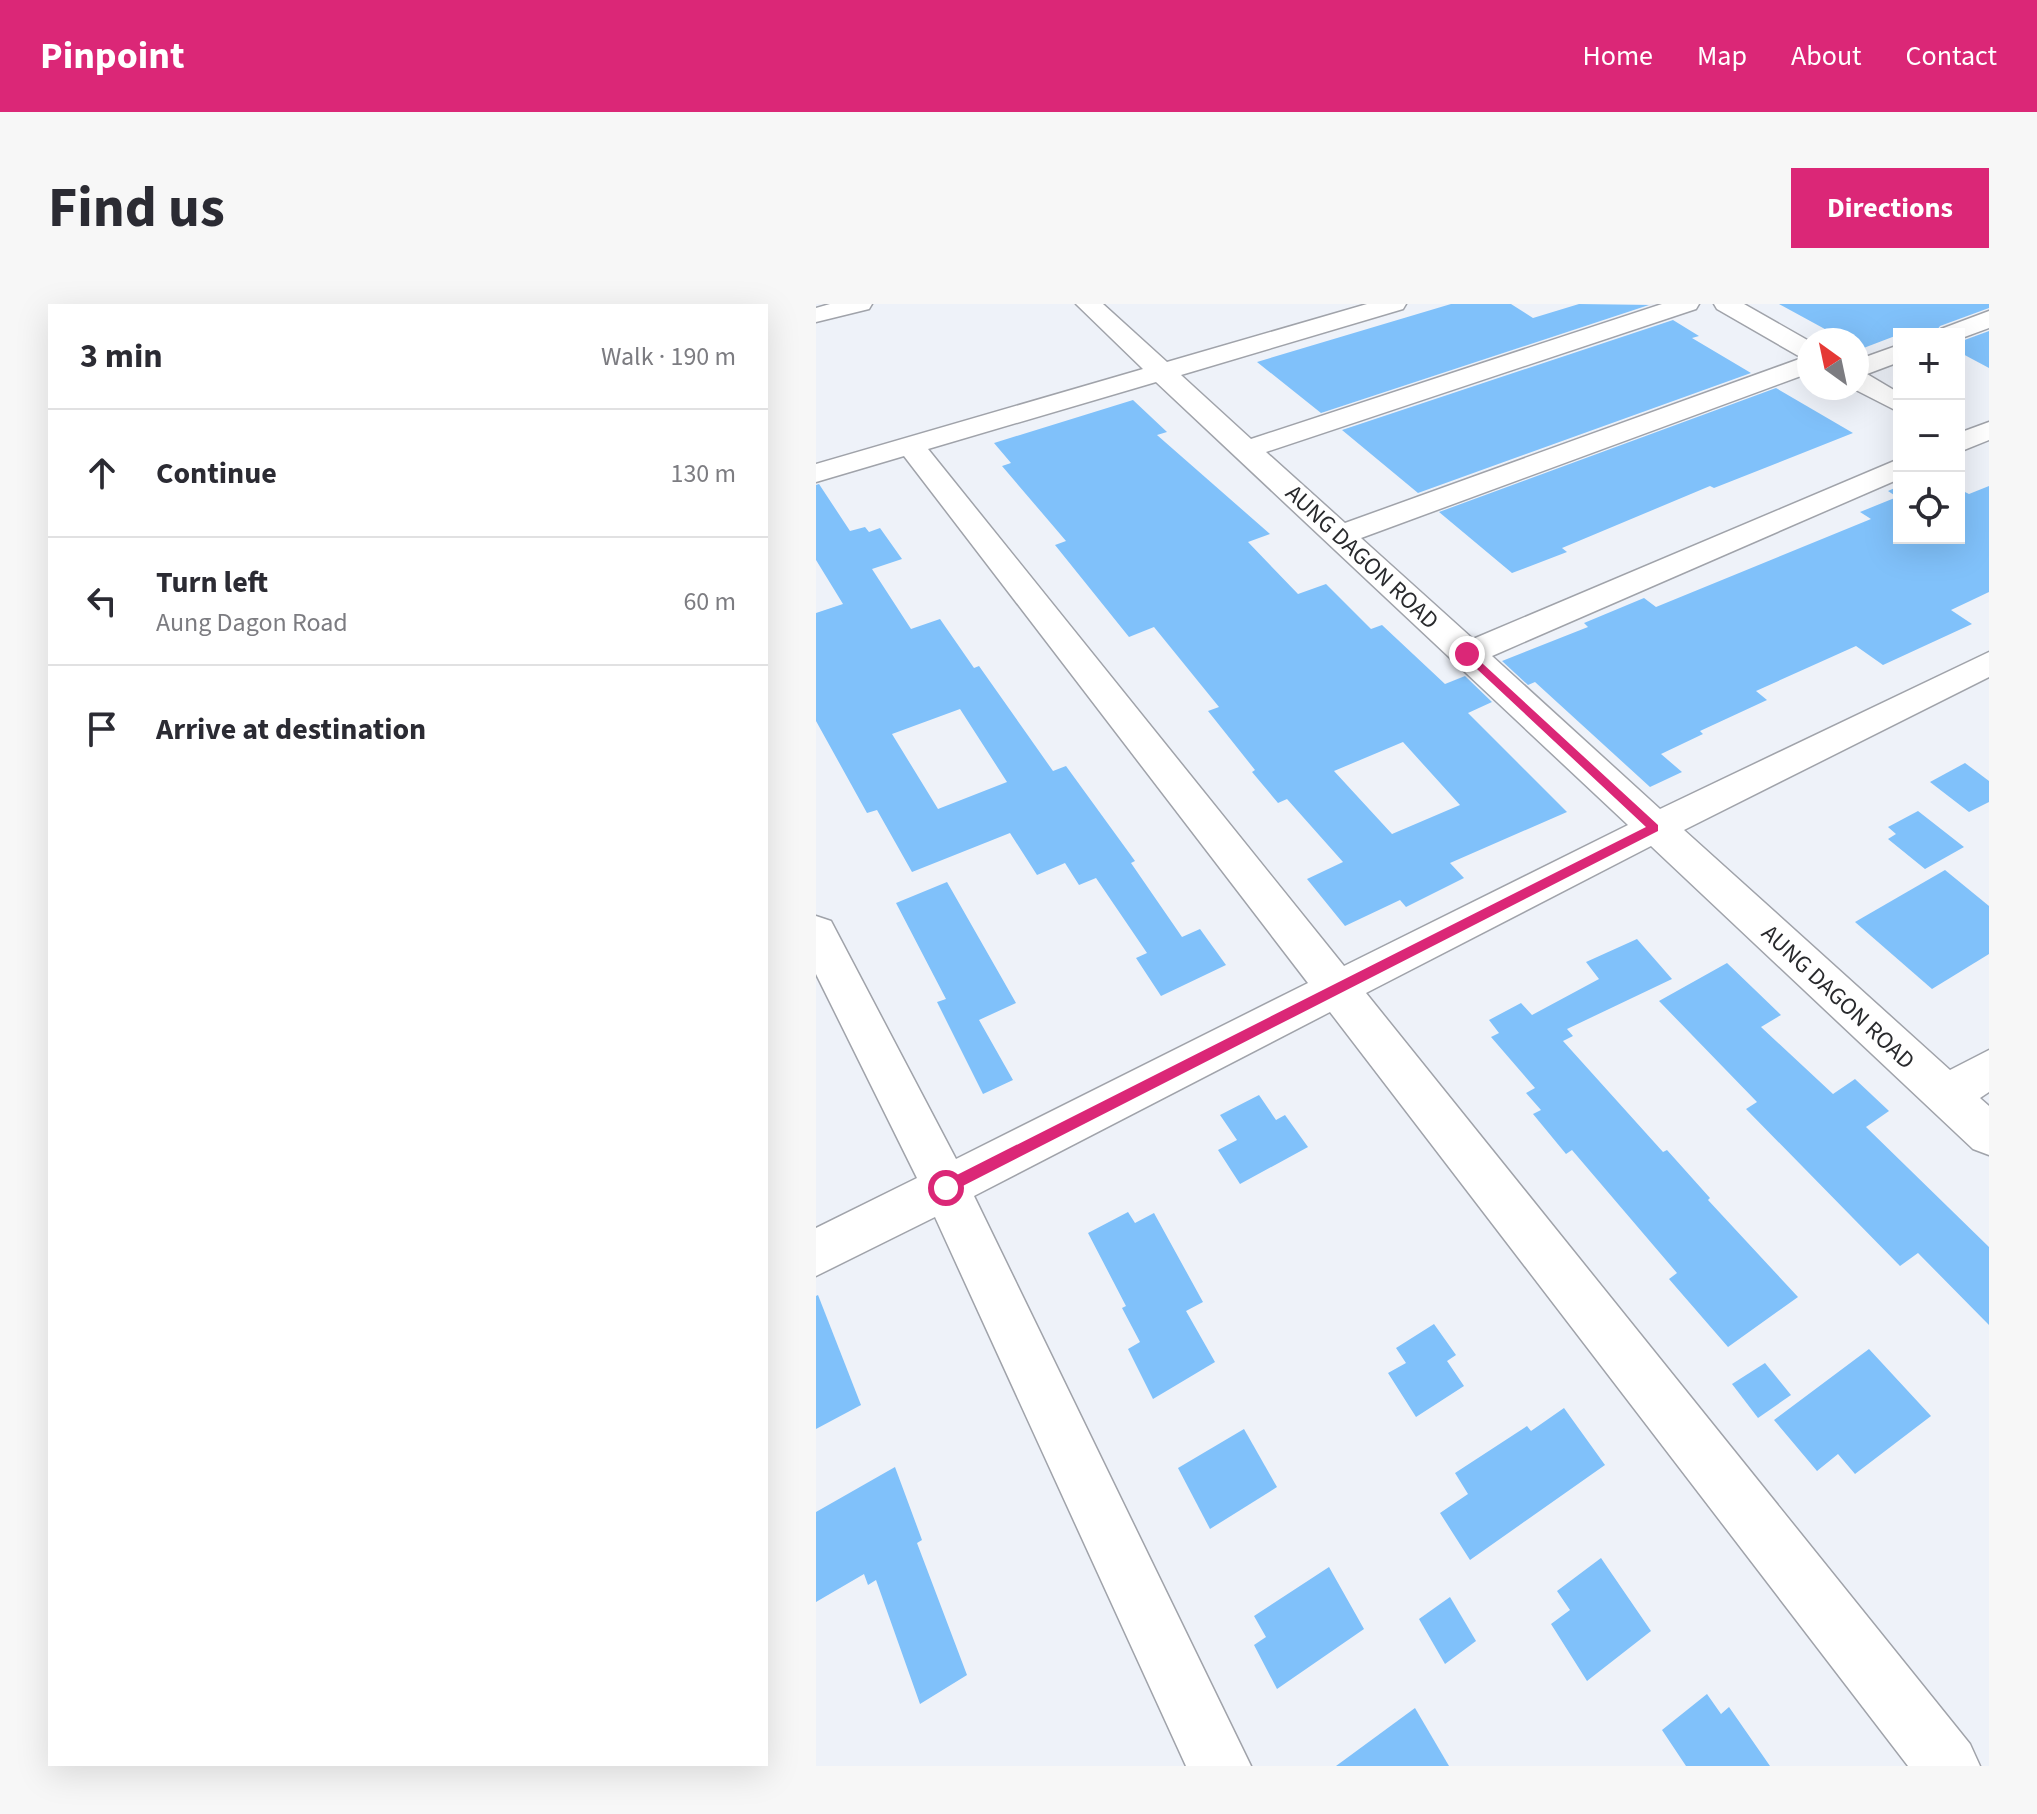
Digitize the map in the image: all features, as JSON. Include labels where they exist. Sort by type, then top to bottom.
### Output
[{"type":"street","points":[[816,315],[860,304]]},
{"type":"street","name":"AUNG DAGON ROAD","points":[[1088,304],[1989,1135]]},
{"type":"street","points":[[816,473],[1394,304]]},
{"type":"street","points":[[1245,450],[1687,304]]},
{"type":"street","points":[[1734,305],[1797,344]]},
{"type":"street","points":[[1965,328],[1989,319]]},
{"type":"street","points":[[1869,364],[1893,355]]},
{"type":"street","points":[[1338,536],[1797,368]]},
{"type":"street","points":[[1869,387],[1893,401]]},
{"type":"street","points":[[910,445],[1948,1766]]},
{"type":"street","points":[[1467,654],[1893,471]]},
{"type":"street","points":[[816,1253],[1654,828],[1989,663]]},
{"type":"street","points":[[816,932],[946,1188],[1219,1766]]},
{"type":"street","points":[[1946,1096],[1989,1069]]},
{"type":"building","points":[[1451,304],[1511,304],[1533,318],[1579,304],[1649,305],[1321,413],[1257,362]]},
{"type":"building","points":[[1779,304],[1989,304],[1989,308],[1938,328],[1893,328],[1893,337],[1869,346],[1869,328],[1823,328]]},
{"type":"building","points":[[1673,320],[1699,336],[1692,338],[1751,373],[1418,493],[1342,430]]},
{"type":"building","points":[[1989,331],[1989,368],[1965,355],[1965,340]]},
{"type":"building","points":[[1776,388],[1853,433],[1714,488],[1710,486],[1562,548],[1567,552],[1512,573],[1439,512]]},
{"type":"building","points":[[1133,400],[1167,432],[1157,435],[1270,534],[1248,542],[1298,594],[1326,584],[1371,629],[1382,625],[1445,684],[1465,676],[1492,702],[1468,713],[1567,812],[1450,863],[1464,878],[1406,907],[1400,900],[1345,926],[1307,879],[1343,862],[1287,799],[1278,803],[1252,772],[1255,770],[1208,711],[1219,707],[1154,627],[1129,637],[1055,545],[1066,541],[1002,466],[1011,463],[994,443]],"holes":[[[1403,742],[1460,805],[1392,834],[1334,771]]]},
{"type":"building","points":[[819,484],[850,531],[865,527],[869,532],[880,528],[902,559],[872,569],[911,629],[940,619],[974,668],[979,666],[1053,771],[1066,766],[1135,861],[1131,863],[1182,937],[1200,929],[1226,965],[1161,996],[1136,958],[1147,953],[1096,878],[1079,885],[1065,863],[1037,875],[1010,833],[912,872],[877,810],[867,813],[816,721],[816,613],[843,604],[816,560],[816,485]],"holes":[[[960,709],[1007,782],[938,809],[892,734]]]},
{"type":"building","points":[[1989,486],[1989,592],[1951,610],[1972,624],[1883,665],[1856,646],[1756,691],[1767,700],[1700,731],[1703,734],[1661,754],[1682,772],[1650,787],[1535,682],[1528,685],[1502,661],[1588,627],[1584,623],[1644,598],[1656,607],[1871,519],[1860,512],[1893,499],[1893,544],[1965,544],[1965,492],[1969,494]]},
{"type":"building","points":[[1965,763],[1989,781],[1989,802],[1969,812],[1930,782]]},
{"type":"building","points":[[1918,811],[1964,847],[1925,869],[1888,839],[1896,834],[1888,827]]},
{"type":"building","points":[[1945,870],[1989,906],[1989,954],[1932,989],[1855,922]]},
{"type":"building","points":[[947,882],[1016,1003],[979,1020],[1013,1080],[983,1094],[937,1002],[946,999],[896,903]]},
{"type":"building","points":[[1637,939],[1672,979],[1567,1029],[1573,1036],[1563,1041],[1663,1152],[1667,1150],[1710,1198],[1708,1200],[1798,1297],[1728,1347],[1669,1279],[1677,1273],[1572,1150],[1566,1154],[1533,1114],[1541,1110],[1526,1093],[1535,1088],[1491,1037],[1499,1033],[1489,1020],[1521,1003],[1532,1015],[1599,979],[1586,962]]},
{"type":"building","points":[[1727,963],[1781,1015],[1761,1027],[1833,1094],[1855,1079],[1889,1111],[1866,1127],[1989,1247],[1989,1325],[1918,1253],[1900,1266],[1746,1109],[1757,1102],[1659,1001]]},
{"type":"building","points":[[1259,1095],[1276,1120],[1285,1115],[1308,1147],[1240,1184],[1218,1150],[1237,1140],[1220,1115]]},
{"type":"building","points":[[1128,1212],[1135,1223],[1154,1213],[1203,1302],[1186,1311],[1215,1362],[1153,1399],[1128,1349],[1140,1342],[1122,1308],[1126,1306],[1088,1233]]},
{"type":"building","points":[[816,1296],[861,1405],[816,1429]]},
{"type":"building","points":[[1434,1324],[1456,1355],[1447,1361],[1464,1386],[1416,1417],[1388,1373],[1406,1363],[1396,1348]]},
{"type":"building","points":[[1869,1349],[1931,1416],[1855,1474],[1838,1454],[1817,1471],[1774,1420]]},
{"type":"building","points":[[1765,1363],[1791,1395],[1758,1418],[1732,1384]]},
{"type":"building","points":[[1564,1408],[1605,1465],[1470,1560],[1440,1513],[1468,1494],[1455,1473],[1527,1426],[1531,1431]]},
{"type":"building","points":[[1244,1429],[1277,1487],[1210,1529],[1178,1468]]},
{"type":"building","points":[[895,1467],[922,1540],[917,1543],[967,1675],[920,1704],[876,1580],[868,1585],[864,1574],[816,1602],[816,1512]]},
{"type":"building","points":[[1601,1558],[1651,1631],[1587,1681],[1551,1624],[1570,1610],[1557,1591]]},
{"type":"building","points":[[1329,1567],[1364,1629],[1277,1689],[1254,1645],[1266,1637],[1254,1616]]},
{"type":"building","points":[[1450,1597],[1476,1641],[1445,1664],[1419,1619]]},
{"type":"building","points":[[1707,1694],[1721,1714],[1729,1707],[1770,1766],[1686,1766],[1662,1730]]},
{"type":"building","points":[[1415,1708],[1449,1766],[1336,1766]]},
{"type":"route","points":[[946,1188],[1654,828],[1467,654]]}]
